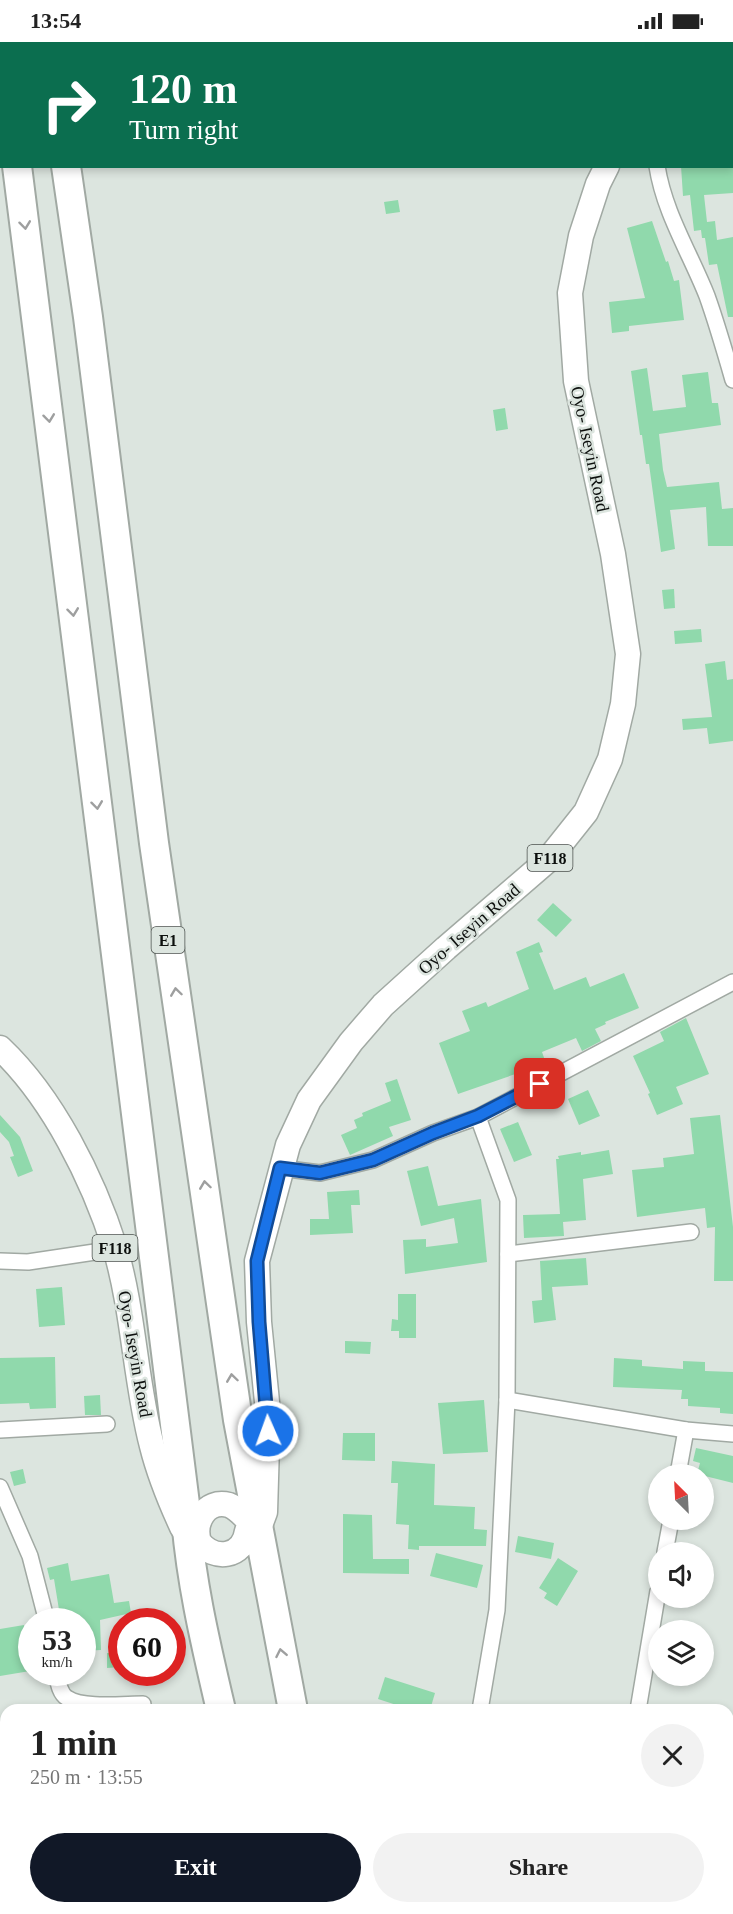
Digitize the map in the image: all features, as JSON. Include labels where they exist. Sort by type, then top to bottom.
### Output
[{"type":"highway","name":"E1","points":[[17,168],[224,1516],[291,1704]]},
{"type":"highway","name":"E1","points":[[66,168],[88,317],[154,843],[238,1420],[224,1516],[200,1620],[220,1704]]},
{"type":"main road","name":"Oyo- Iseyin Road","points":[[0,1048],[11,1058],[63,1127],[88,1179],[115,1249],[152,1445],[162,1476],[177,1497],[224,1516],[268,1412],[259,1322],[257,1261],[280,1168],[309,1100],[351,1042],[399,991],[547,861],[586,812],[610,759],[623,704],[628,654],[613,554],[576,381],[570,293],[580,236],[597,184],[606,168]]},
{"type":"street","points":[[658,168],[671,214],[706,296],[733,380]]},
{"type":"street","points":[[280,1168],[320,1173],[373,1160],[478,1116],[733,982]]},
{"type":"street","points":[[478,1116],[508,1200],[507,1400],[497,1610],[481,1704]]},
{"type":"street","points":[[508,1254],[691,1232]]},
{"type":"street","points":[[0,1261],[28,1262],[115,1249]]},
{"type":"street","points":[[507,1400],[686,1430],[733,1434]]},
{"type":"street","points":[[0,1430],[107,1424]]},
{"type":"street","points":[[680,1464],[686,1430]]},
{"type":"street","points":[[0,1487],[30,1556],[43,1608]]},
{"type":"street","points":[[639,1704],[655,1608]]},
{"type":"street","points":[[59,1686],[67,1698],[84,1704],[143,1704]]},
{"type":"building","points":[[681,168],[733,168],[733,193],[704,195],[707,222],[715,221],[717,240],[733,237],[733,317],[728,317],[717,264],[709,265],[705,238],[702,238],[701,230],[694,231],[690,195],[683,196]]},
{"type":"building","points":[[398,200],[400,212],[386,214],[384,202]]},
{"type":"building","points":[[652,221],[674,281],[679,280],[684,320],[629,326],[629,331],[612,333],[609,302],[645,298],[627,228]]},
{"type":"building","points":[[647,368],[653,411],[686,407],[682,375],[708,372],[712,403],[718,403],[721,425],[659,434],[663,470],[667,487],[719,482],[722,509],[733,508],[733,546],[708,546],[706,507],[670,510],[675,549],[661,552],[649,464],[646,464],[642,435],[640,435],[631,371]]},
{"type":"building","points":[[505,408],[508,429],[496,431],[493,410]]},
{"type":"building","points":[[674,589],[675,608],[664,609],[662,590]]},
{"type":"building","points":[[701,629],[702,642],[675,644],[674,631]]},
{"type":"building","points":[[725,661],[727,680],[733,679],[733,741],[709,744],[707,728],[683,730],[682,719],[712,717],[705,664]]},
{"type":"building","points":[[553,903],[572,920],[556,937],[537,920]]},
{"type":"building","points":[[539,942],[543,952],[539,953],[554,990],[586,977],[590,987],[624,973],[639,1008],[605,1022],[606,1024],[595,1029],[601,1041],[582,1051],[576,1038],[542,1052],[548,1069],[530,1077],[527,1070],[458,1094],[439,1043],[470,1031],[462,1011],[486,1002],[488,1007],[529,989],[516,952]]},
{"type":"building","points":[[686,1018],[709,1074],[676,1087],[683,1104],[657,1115],[648,1094],[650,1093],[633,1056],[664,1041],[660,1032]]},
{"type":"building","points":[[397,1079],[411,1120],[389,1127],[393,1136],[350,1155],[341,1135],[357,1128],[354,1120],[363,1116],[362,1113],[391,1101],[385,1083]]},
{"type":"building","points":[[588,1090],[600,1116],[579,1125],[568,1099]]},
{"type":"building","points":[[0,1115],[20,1137],[33,1171],[18,1177],[10,1157],[14,1156],[9,1142],[0,1132]]},
{"type":"building","points":[[720,1115],[733,1227],[733,1281],[714,1281],[715,1227],[707,1228],[705,1208],[637,1217],[632,1170],[664,1167],[663,1158],[694,1154],[690,1118]]},
{"type":"building","points":[[518,1122],[532,1155],[514,1162],[500,1129]]},
{"type":"building","points":[[609,1150],[613,1174],[583,1179],[586,1220],[563,1222],[564,1236],[524,1238],[523,1215],[560,1214],[556,1159],[559,1159],[558,1156]]},
{"type":"building","points":[[428,1166],[438,1206],[481,1199],[487,1262],[405,1274],[403,1240],[426,1239],[426,1247],[458,1243],[454,1218],[421,1226],[407,1171]]},
{"type":"building","points":[[359,1190],[360,1205],[351,1205],[353,1233],[310,1235],[310,1219],[329,1219],[327,1192]]},
{"type":"building","points":[[586,1258],[588,1285],[552,1287],[556,1320],[534,1323],[532,1301],[542,1300],[540,1261]]},
{"type":"building","points":[[62,1287],[65,1325],[39,1327],[36,1289]]},
{"type":"building","points":[[398,1294],[416,1294],[416,1338],[399,1338],[399,1331],[391,1331],[392,1319],[398,1320]]},
{"type":"building","points":[[345,1341],[371,1342],[370,1354],[345,1353]]},
{"type":"building","points":[[55,1357],[56,1408],[30,1409],[29,1403],[0,1404],[0,1358]]},
{"type":"building","points":[[614,1358],[642,1360],[642,1366],[683,1369],[683,1361],[705,1362],[705,1371],[733,1372],[733,1414],[720,1413],[720,1408],[688,1406],[688,1399],[681,1399],[682,1390],[613,1387]]},
{"type":"building","points":[[100,1395],[101,1415],[85,1415],[84,1396]]},
{"type":"building","points":[[484,1400],[488,1452],[443,1454],[438,1403]]},
{"type":"building","points":[[343,1433],[375,1433],[375,1461],[342,1460]]},
{"type":"building","points":[[696,1448],[733,1456],[733,1483],[714,1478],[714,1464],[700,1464],[693,1461]]},
{"type":"building","points":[[392,1461],[435,1464],[434,1505],[475,1507],[474,1529],[487,1530],[486,1546],[419,1546],[419,1550],[408,1549],[409,1525],[396,1524],[398,1483],[391,1483]]},
{"type":"building","points":[[23,1469],[26,1483],[14,1486],[10,1472]]},
{"type":"building","points":[[343,1514],[372,1515],[373,1559],[409,1559],[409,1574],[343,1573]]},
{"type":"building","points":[[518,1536],[554,1543],[551,1559],[515,1552]]},
{"type":"building","points":[[436,1553],[483,1565],[477,1588],[430,1576]]},
{"type":"building","points":[[558,1558],[578,1571],[557,1606],[544,1598],[547,1593],[539,1588]]},
{"type":"building","points":[[68,1563],[71,1581],[109,1574],[114,1603],[129,1601],[130,1608],[108,1608],[108,1618],[100,1620],[101,1650],[96,1650],[96,1608],[59,1608],[54,1579],[50,1580],[47,1568]]},
{"type":"building","points":[[18,1626],[18,1673],[0,1676],[0,1629]]},
{"type":"building","points":[[385,1677],[435,1693],[432,1704],[393,1704],[378,1699]]},
{"type":"route","points":[[268,1431],[259,1322],[257,1261],[280,1168],[320,1173],[373,1160],[478,1116],[540,1084]]}]
